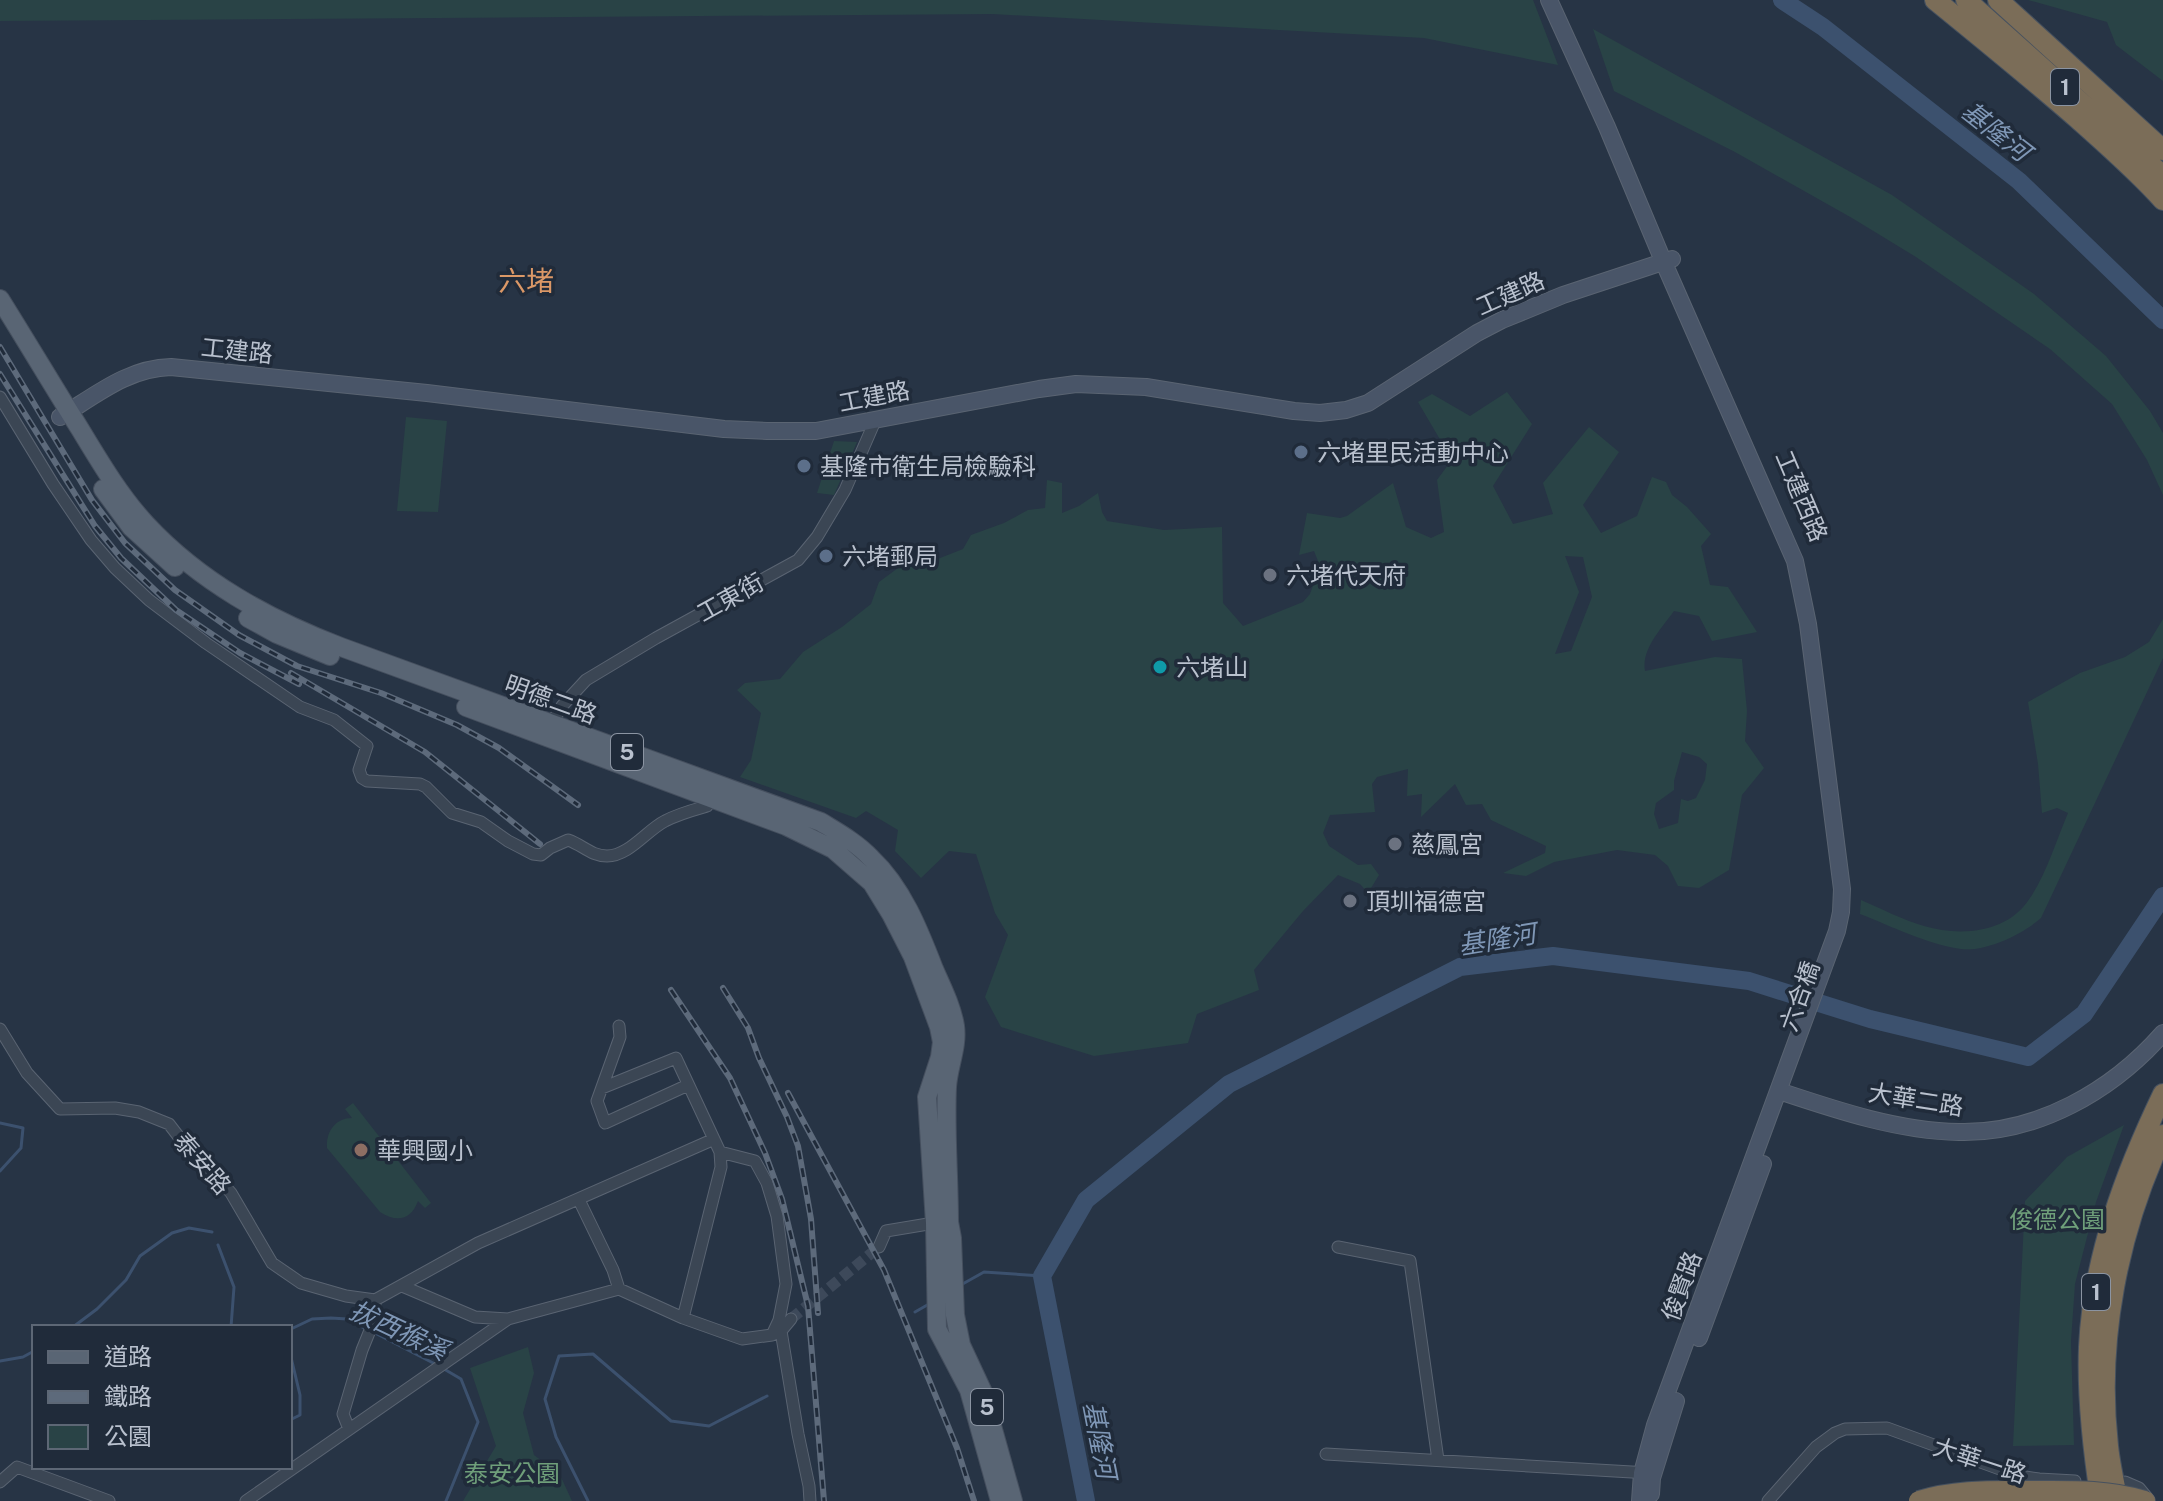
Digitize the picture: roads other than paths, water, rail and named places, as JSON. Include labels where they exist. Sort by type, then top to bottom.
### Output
[{"type":"highway","points":[[1935,0],[2105,143],[2163,200]]},
{"type":"highway","name":"1","points":[[1966,0],[2163,176]]},
{"type":"highway","name":"1","points":[[1998,0],[2163,150]]},
{"type":"highway","points":[[2029,27],[2082,60],[2163,133]]},
{"type":"highway","name":"1","points":[[2101,1501],[2092,1449],[2089,1395],[2089,1344],[2096,1286],[2108,1233],[2125,1180],[2163,1094]]},
{"type":"highway","name":"1","points":[[2121,1492],[2108,1445],[2106,1389],[2112,1298],[2134,1206],[2163,1135]]},
{"type":"highway","points":[[1919,1501],[1985,1491],[2105,1492],[2147,1501]]},
{"type":"main road","name":"明德二路","points":[[0,299],[64,414],[93,475],[131,527],[189,578],[225,604],[265,628],[306,647],[821,822],[849,839],[887,875],[924,943],[951,1010],[955,1029],[947,1083],[942,1222],[934,1250],[937,1329],[969,1390],[1000,1501]]},
{"type":"main road","name":"明德二路","points":[[0,318],[47,385]]},
{"type":"main road","name":"明德二路","points":[[942,1222],[952,1242],[955,1315],[961,1345],[982,1390],[1013,1501]]},
{"type":"street","points":[[1549,0],[1611,125]]},
{"type":"street","points":[[1560,0],[1611,125]]},
{"type":"street","name":"工建西路","points":[[1611,125],[1795,561],[1808,624],[1845,913]]},
{"type":"street","name":"工建路","points":[[64,414],[130,375],[147,369],[171,367],[427,393],[724,429],[798,432],[1076,384],[1146,387],[1320,413],[1368,403],[1502,320],[1563,295],[1668,261]]},
{"type":"street","points":[[0,397],[53,484],[91,540],[115,568],[149,600],[206,643],[300,707],[334,720],[363,741],[367,746],[359,770],[367,781],[420,784],[452,813],[481,822],[533,854],[541,855],[568,840],[579,844],[586,852],[612,856],[664,821],[707,806]]},
{"type":"street","name":"工東街","points":[[547,731],[562,706],[586,680],[798,560],[817,537],[845,490],[875,421]]},
{"type":"street","name":"六合橋","points":[[1784,1092],[1845,913]]},
{"type":"street","points":[[619,1026],[620,1037],[597,1101],[605,1123],[688,1085]]},
{"type":"street","name":"泰安路","points":[[0,1029],[27,1073],[60,1109],[88,1107],[127,1110],[169,1124],[192,1154],[231,1193],[272,1263],[288,1276],[346,1296],[375,1300]]},
{"type":"street","name":"大華二路","points":[[1784,1092],[1891,1124],[1939,1131],[1984,1131],[2041,1118],[2075,1103],[2123,1073],[2163,1033]]},
{"type":"street","points":[[602,1088],[676,1058],[720,1152],[721,1167],[683,1318]]},
{"type":"street","name":"俊賢路","points":[[1640,1501],[1648,1473],[1655,1425],[1784,1092]]},
{"type":"street","points":[[349,1429],[343,1414],[375,1318],[375,1300],[478,1243],[712,1140]]},
{"type":"street","points":[[720,1152],[755,1161],[767,1183],[777,1216],[786,1284],[777,1333],[810,1501]]},
{"type":"street","points":[[579,1200],[619,1289]]},
{"type":"street","points":[[879,1247],[886,1231],[942,1222]]},
{"type":"street","points":[[1338,1247],[1410,1261],[1438,1460]]},
{"type":"street","points":[[402,1286],[475,1317],[508,1319],[619,1289],[683,1318],[742,1339],[777,1333],[791,1319]]},
{"type":"street","points":[[292,1469],[508,1319]]},
{"type":"street","name":"大華一路","points":[[1768,1501],[1816,1447],[1845,1429],[1887,1428],[2019,1476],[2075,1481]]},
{"type":"street","points":[[1326,1454],[1648,1473]]},
{"type":"street","points":[[0,1482],[17,1467],[109,1501]]},
{"type":"street","points":[[246,1501],[292,1469]]},
{"type":"street","name":"俊賢路","points":[[1648,1473],[1650,1501]]},
{"type":"street","points":[[2121,1492],[2139,1488],[2147,1501]]},
{"type":"waterway","name":"基隆河","points":[[1782,0],[1823,27],[2019,181],[2163,320]]},
{"type":"waterway","name":"基隆河","points":[[1086,1501],[1042,1276],[1086,1200],[1229,1084],[1460,967],[1553,956],[1749,981],[1870,1019],[2028,1057],[2084,1014],[2163,896]]},
{"type":"waterway","name":"拔西猴溪","points":[[0,1123],[23,1128],[21,1148],[0,1171]]},
{"type":"waterway","name":"拔西猴溪","points":[[76,1325],[126,1280],[140,1256],[172,1233],[189,1228],[212,1232]]},
{"type":"waterway","name":"拔西猴溪","points":[[218,1245],[234,1287],[231,1325]]},
{"type":"waterway","name":"拔西猴溪","points":[[959,1286],[984,1272],[1042,1276]]},
{"type":"waterway","name":"拔西猴溪","points":[[915,1312],[929,1304]]},
{"type":"waterway","name":"拔西猴溪","points":[[292,1329],[312,1319],[331,1318],[347,1319],[366,1329]]},
{"type":"waterway","name":"拔西猴溪","points":[[373,1332],[437,1365]]},
{"type":"waterway","name":"拔西猴溪","points":[[0,1361],[32,1352]]},
{"type":"waterway","name":"拔西猴溪","points":[[588,1501],[556,1437],[545,1399],[559,1356],[593,1354],[671,1421],[709,1426],[767,1396]]},
{"type":"waterway","name":"拔西猴溪","points":[[292,1361],[300,1395],[300,1415],[292,1419]]},
{"type":"waterway","name":"拔西猴溪","points":[[444,1369],[461,1379],[478,1422],[446,1501]]},
{"type":"tunnel","points":[[791,1319],[879,1247]]},
{"type":"railway","points":[[0,347],[92,500],[125,543],[175,590],[239,635],[297,666],[381,693],[457,725],[499,748],[578,805]]},
{"type":"railway","points":[[0,374],[95,526],[121,558],[176,610],[240,653],[299,684]]},
{"type":"railway","points":[[291,673],[425,752],[540,844]]},
{"type":"railway","points":[[723,988],[748,1028],[798,1146],[811,1219],[818,1313]]},
{"type":"railway","points":[[671,990],[730,1078],[765,1153],[782,1199],[808,1306],[824,1501]]},
{"type":"railway","points":[[788,1093],[884,1270],[957,1448],[974,1501]]},
{"type":"place","name":"六堵里民活動中心","points":[[1301,452]]},
{"type":"place","name":"基隆市衛生局檢驗科","points":[[804,466]]},
{"type":"place","name":"六堵郵局","points":[[826,556]]},
{"type":"place","name":"六堵代天府","points":[[1270,575]]},
{"type":"place","name":"六堵山","points":[[1160,667]]},
{"type":"place","name":"慈鳳宮","points":[[1395,844]]},
{"type":"place","name":"頂圳福德宮","points":[[1350,901]]},
{"type":"place","name":"華興國小","points":[[361,1150]]},
{"type":"district","name":"六堵","points":[[526,280]]},
{"type":"park label","name":"俊德公園","points":[[2057,1219]]},
{"type":"park label","name":"泰安公園","points":[[512,1473]]}]
